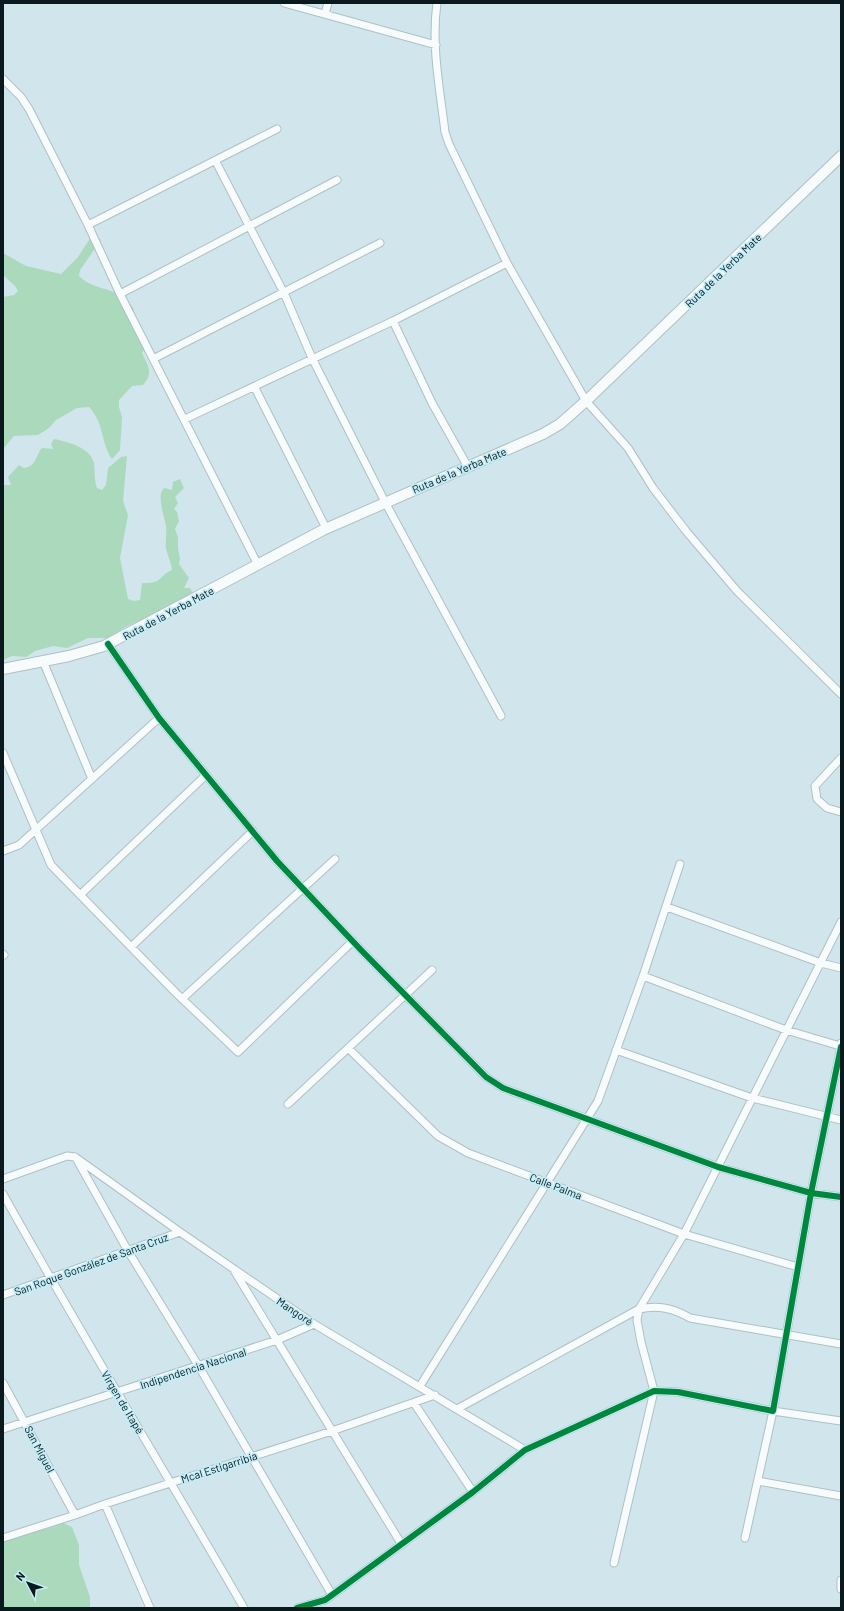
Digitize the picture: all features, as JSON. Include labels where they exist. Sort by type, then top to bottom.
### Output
[{"type":"main road","name":"Ruta de la Yerba Mate","points":[[3,669],[86,652],[108,644],[326,528],[544,434],[560,424],[586,401],[841,156]]},
{"type":"street","points":[[284,3],[436,45]]},
{"type":"street","points":[[325,14],[328,3]]},
{"type":"street","points":[[437,3],[434,21],[436,45],[445,132],[449,144],[507,262],[586,401],[628,448],[653,488],[686,531],[737,591],[841,694]]},
{"type":"street","points":[[3,79],[21,97],[29,109],[88,225],[120,294],[185,419],[258,565]]},
{"type":"street","points":[[88,225],[216,162],[277,129]]},
{"type":"street","points":[[216,162],[284,293],[312,358],[385,502],[501,716]]},
{"type":"street","points":[[120,294],[337,180]]},
{"type":"street","points":[[153,359],[380,243]]},
{"type":"street","points":[[185,419],[255,388],[312,358],[393,321],[507,262]]},
{"type":"street","points":[[393,321],[432,403],[468,467]]},
{"type":"street","points":[[255,388],[326,528]]},
{"type":"street","points":[[108,644],[159,718],[252,831],[353,941],[486,1077],[502,1088],[718,1167],[811,1193],[841,1197]]},
{"type":"street","points":[[43,661],[92,779]]},
{"type":"street","points":[[3,851],[19,845],[159,718]]},
{"type":"street","points":[[3,753],[51,865],[182,999],[238,1052],[353,941]]},
{"type":"street","points":[[841,758],[815,786],[817,799],[827,808],[841,812]]},
{"type":"street","points":[[80,895],[206,775]]},
{"type":"street","points":[[131,947],[252,831]]},
{"type":"street","points":[[182,999],[335,859]]},
{"type":"street","points":[[420,1386],[598,1101],[643,976],[680,864]]},
{"type":"street","points":[[666,907],[841,968]]},
{"type":"street","points":[[614,1563],[654,1391],[641,1342],[637,1320],[639,1309],[684,1234],[841,922]]},
{"type":"street","points":[[288,1104],[432,970]]},
{"type":"street","points":[[643,976],[786,1030],[841,1045],[811,1193],[773,1411],[745,1538]]},
{"type":"street","name":"Calle Palma","points":[[348,1048],[438,1136],[468,1153],[684,1234],[798,1267]]},
{"type":"street","points":[[616,1050],[752,1098],[826,1118],[841,1120]]},
{"type":"street","points":[[3,1179],[67,1156],[75,1156],[128,1251],[252,1457],[332,1596]]},
{"type":"street","name":"Mangoré","points":[[75,1156],[234,1270],[314,1324],[458,1408],[525,1450]]},
{"type":"street","name":"Virgen de Itapé","points":[[3,1194],[50,1278],[117,1393],[172,1482],[244,1608]]},
{"type":"street","name":"San Roque González de Santa Cruz","points":[[3,1295],[180,1232]]},
{"type":"street","points":[[234,1270],[402,1545]]},
{"type":"street","points":[[458,1408],[639,1309],[658,1306],[679,1311],[690,1318],[841,1344]]},
{"type":"street","name":"Indipendencia Nacional","points":[[3,1429],[277,1340],[314,1324]]},
{"type":"street","name":"San Miguel","points":[[3,1383],[26,1422],[75,1515]]},
{"type":"street","points":[[297,1608],[325,1600],[332,1596],[473,1492],[525,1450],[654,1391],[678,1392],[773,1411],[841,1421]]},
{"type":"street","name":"Mcal Estigarribia","points":[[3,1538],[332,1431],[435,1395]]},
{"type":"street","points":[[414,1403],[473,1492]]},
{"type":"street","points":[[758,1481],[841,1496]]},
{"type":"street","points":[[105,1504],[150,1608]]},
{"type":"street","points":[[841,1580],[841,1589]]},
{"type":"green space","points":[[97,236],[101,240],[80,270],[79,276],[85,281],[118,294],[133,307],[135,325],[145,348],[142,353],[149,369],[148,377],[143,385],[132,386],[119,400],[119,407],[122,417],[120,450],[112,459],[108,452],[98,420],[89,407],[77,408],[56,420],[49,428],[38,435],[14,436],[3,449],[3,297],[14,295],[18,291],[15,286],[3,275],[3,253],[26,266],[61,274],[78,257],[91,237]]},
{"type":"green space","points":[[54,439],[78,446],[92,457],[97,488],[102,490],[106,485],[108,468],[121,457],[127,456],[123,501],[128,515],[120,558],[128,599],[134,601],[140,600],[142,583],[157,581],[172,570],[166,549],[166,526],[161,506],[161,495],[162,490],[165,488],[172,490],[173,482],[180,479],[184,488],[175,497],[178,503],[174,509],[177,512],[179,521],[175,529],[178,537],[180,558],[179,564],[189,578],[184,588],[190,588],[193,593],[171,607],[162,609],[149,617],[127,626],[108,638],[88,638],[67,648],[53,646],[35,651],[26,657],[12,656],[3,660],[3,485],[11,485],[8,477],[19,465],[24,468],[34,463],[42,448],[53,449],[51,444]]},
{"type":"green space","points":[[63,1523],[72,1527],[79,1545],[79,1565],[90,1597],[90,1608],[3,1608],[3,1538],[56,1526]]},
{"type":"cycle path","points":[[108,644],[159,718],[277,861],[361,950],[486,1077],[503,1088],[718,1167],[811,1193],[841,1197]]},
{"type":"cycle path","points":[[297,1608],[325,1600],[473,1492],[525,1450],[654,1391],[678,1392],[773,1411],[811,1193],[841,1047]]}]
